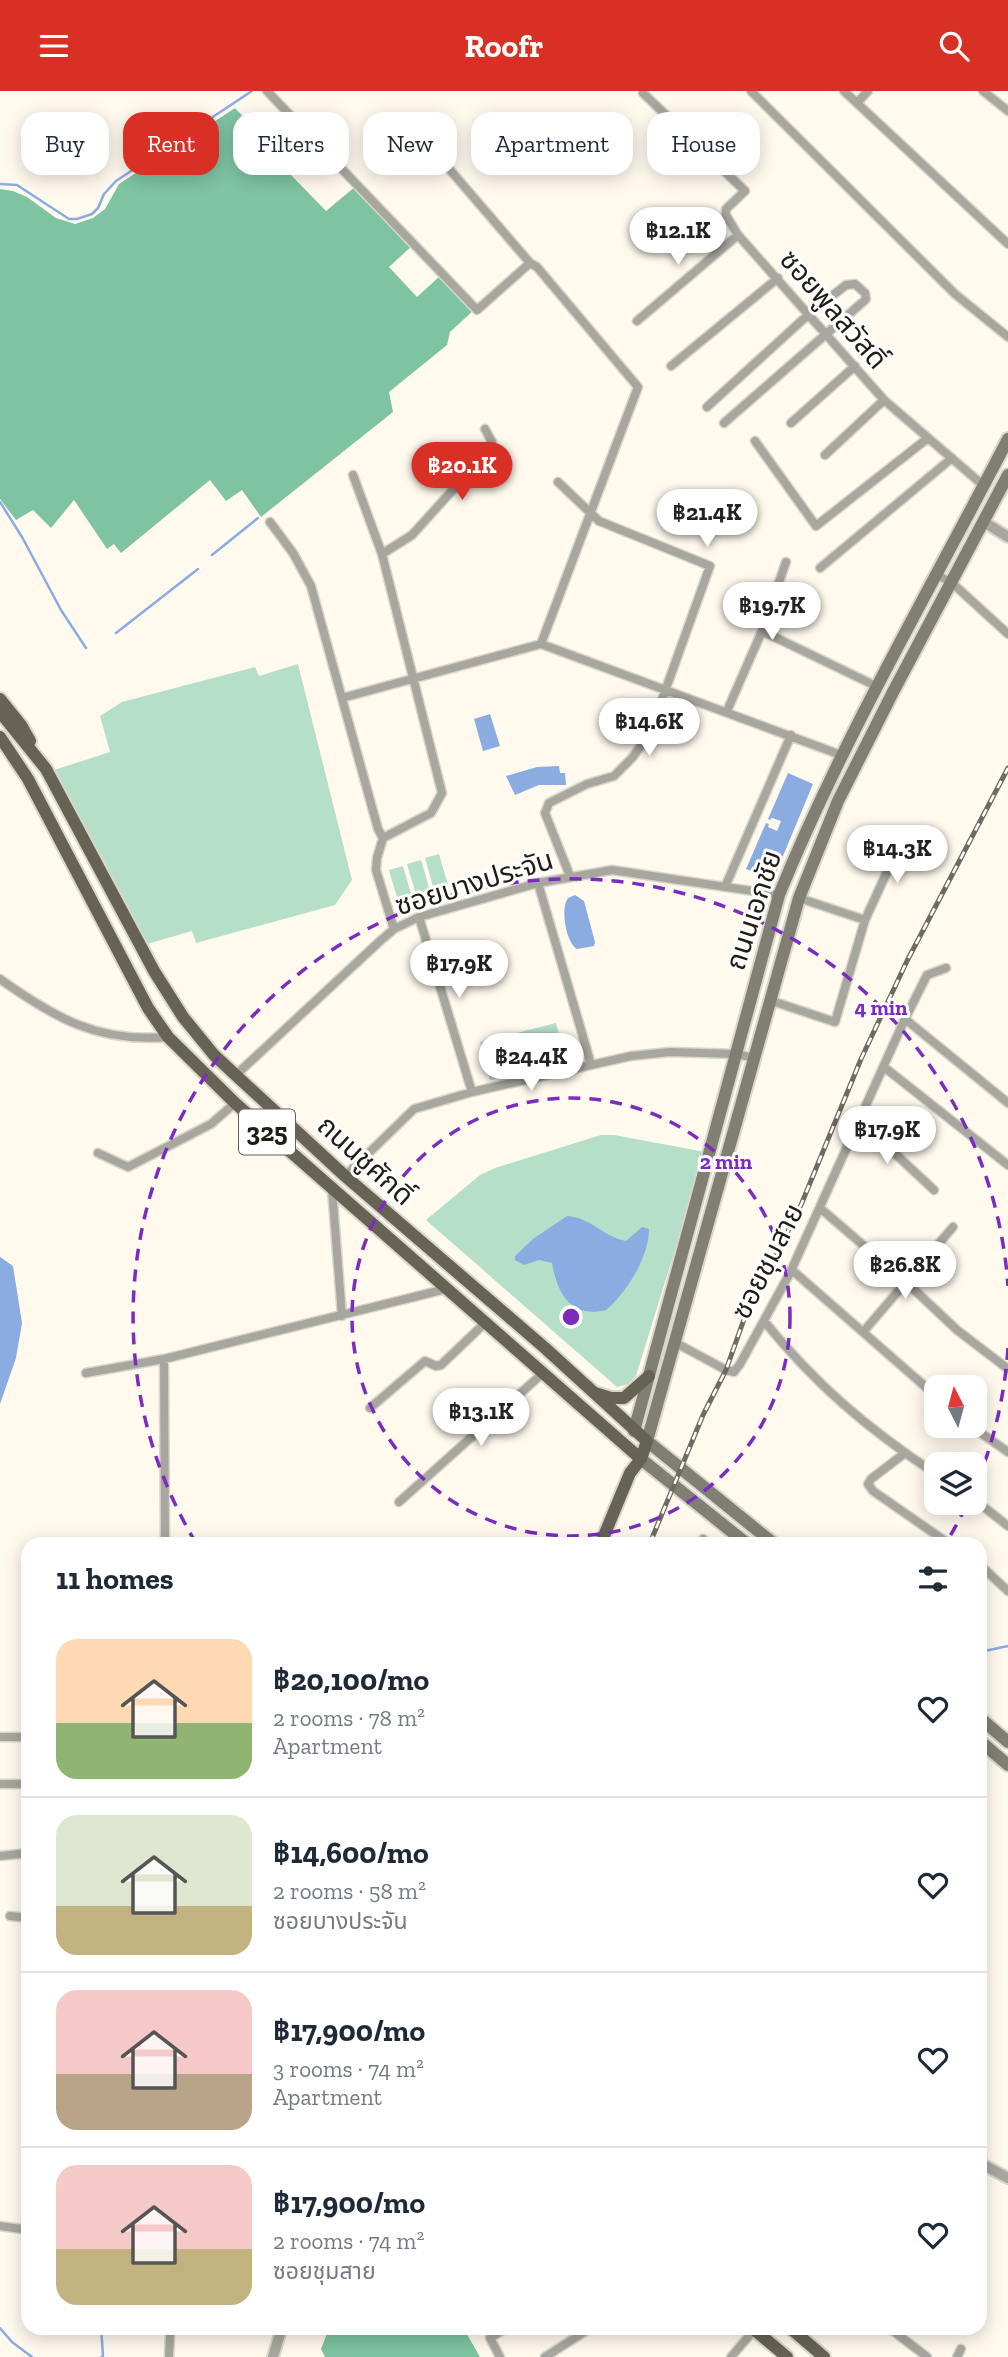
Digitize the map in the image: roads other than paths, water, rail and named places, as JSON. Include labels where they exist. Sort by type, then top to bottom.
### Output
[{"type":"main road","name":"ถนนเอกชัย","points":[[634,1431],[779,895],[841,755],[1008,439]]},
{"type":"main road","name":"ถนนเอกชัย","points":[[647,1441],[799,898],[838,801],[1008,475]]},
{"type":"main road","points":[[0,699],[21,725],[46,769]]},
{"type":"main road","name":"ถนนชูศักดิ์","points":[[4,717],[46,769],[161,983],[183,1017],[214,1055],[345,1176],[545,1348],[647,1441]]},
{"type":"main road","name":"ถนนชูศักดิ์","points":[[0,737],[28,779],[148,1008],[168,1037],[234,1103],[641,1459]]},
{"type":"main road","points":[[0,752],[28,779]]},
{"type":"main road","points":[[531,1363],[545,1348]]},
{"type":"main road","points":[[592,1392],[611,1398],[624,1398],[649,1376]]},
{"type":"main road","points":[[630,1473],[629,1449],[634,1431]]},
{"type":"main road","points":[[603,1537],[630,1473],[641,1459],[647,1441],[766,1537]]},
{"type":"main road","points":[[641,1459],[739,1537]]},
{"type":"main road","points":[[692,1498],[703,1485]]},
{"type":"main road","points":[[987,1724],[1008,1742]]},
{"type":"main road","points":[[987,1747],[1008,1765]]},
{"type":"main road","points":[[760,2335],[786,2357]]},
{"type":"main road","points":[[798,2335],[824,2357]]},
{"type":"street","points":[[267,91],[477,310],[530,263]]},
{"type":"street","points":[[751,91],[955,294],[1008,337]]},
{"type":"street","points":[[844,91],[1008,244]]},
{"type":"street","points":[[857,103],[868,91]]},
{"type":"street","points":[[983,91],[1008,111]]},
{"type":"street","name":"ซอยพูลสวัสดิ์","points":[[643,93],[745,191],[726,209],[726,215],[738,235],[884,400],[984,486]]},
{"type":"street","points":[[454,175],[530,263],[537,267],[638,387],[541,644]]},
{"type":"street","points":[[637,321],[738,235]]},
{"type":"street","points":[[671,366],[778,278]]},
{"type":"street","points":[[707,407],[809,314],[846,285],[855,284],[865,293],[866,299],[724,423]]},
{"type":"street","points":[[792,423],[855,366]]},
{"type":"street","points":[[825,455],[884,400]]},
{"type":"street","points":[[382,554],[412,535],[479,461],[492,442],[485,429]]},
{"type":"street","points":[[755,441],[816,526],[928,438]]},
{"type":"street","points":[[820,568],[952,459]]},
{"type":"street","points":[[353,475],[382,554],[442,793],[431,813],[383,838]]},
{"type":"street","points":[[558,482],[599,521],[710,566],[650,733],[632,758],[614,776],[587,784],[549,803],[545,813],[570,876]]},
{"type":"street","points":[[270,522],[293,554],[311,586],[378,829],[383,838],[376,870],[394,929]]},
{"type":"street","points":[[984,522],[1008,537]]},
{"type":"street","points":[[727,711],[762,631],[786,562]]},
{"type":"street","points":[[937,575],[951,582],[1008,634]]},
{"type":"street","points":[[762,631],[878,687]]},
{"type":"street","points":[[342,698],[541,644],[841,755]]},
{"type":"street","points":[[725,887],[791,735]]},
{"type":"street","points":[[769,1000],[835,1022],[865,920],[902,839]]},
{"type":"street","name":"ซอยบางประจัน","points":[[237,1074],[394,929],[419,917],[538,883],[612,870],[779,895]]},
{"type":"street","points":[[538,883],[591,1064]]},
{"type":"street","points":[[799,898],[865,920]]},
{"type":"street","points":[[419,917],[472,1092]]},
{"type":"street","name":"ซอยชุมสาย","points":[[676,1343],[734,1372],[792,1270],[927,975],[946,968]]},
{"type":"street","points":[[0,979],[43,1009],[90,1030],[139,1039],[168,1037]]},
{"type":"street","points":[[905,1019],[1008,1103]]},
{"type":"street","points":[[345,1176],[414,1109],[472,1092],[591,1064],[670,1052],[736,1054],[755,1058]]},
{"type":"street","points":[[884,1067],[1008,1165]]},
{"type":"street","points":[[98,1153],[128,1167],[211,1123],[234,1103]]},
{"type":"street","points":[[859,1120],[934,1190]]},
{"type":"street","points":[[332,1189],[342,1316]]},
{"type":"street","points":[[820,1208],[957,1330],[1008,1369]]},
{"type":"street","points":[[864,1331],[953,1227]]},
{"type":"street","points":[[792,1270],[924,1385]]},
{"type":"street","points":[[86,1373],[164,1359],[446,1289]]},
{"type":"street","points":[[764,1321],[795,1359],[835,1398],[924,1466]]},
{"type":"street","points":[[370,1408],[425,1361],[436,1366],[442,1365],[486,1322]]},
{"type":"street","points":[[164,1359],[165,1537]]},
{"type":"street","points":[[399,1502],[543,1373]]},
{"type":"street","points":[[987,1437],[1008,1452]]},
{"type":"street","points":[[905,1453],[871,1479],[869,1484],[873,1491],[938,1537]]},
{"type":"street","points":[[987,1509],[1008,1526]]},
{"type":"street","points":[[987,1572],[1008,1591]]},
{"type":"street","points":[[0,1737],[21,1737]]},
{"type":"street","points":[[0,1784],[21,1784]]},
{"type":"street","points":[[0,1856],[21,1854]]},
{"type":"street","points":[[10,1916],[21,1917]]},
{"type":"street","points":[[987,2167],[1008,2178]]},
{"type":"street","points":[[0,2226],[21,2229]]},
{"type":"street","points":[[169,2335],[169,2357]]},
{"type":"street","points":[[272,2357],[279,2335]]},
{"type":"street","points":[[495,2335],[490,2338],[500,2357]]},
{"type":"street","points":[[545,2357],[579,2335]]},
{"type":"street","points":[[731,2357],[748,2335]]},
{"type":"street","points":[[898,2335],[925,2357]]},
{"type":"water","points":[[490,714],[500,746],[483,751],[474,719]]},
{"type":"water","points":[[559,766],[560,773],[565,773],[566,785],[539,785],[515,795],[506,776],[537,767]]},
{"type":"water","points":[[788,773],[813,784],[773,880],[746,869],[766,823],[777,831],[781,821],[768,819]]},
{"type":"water","points":[[575,895],[584,901],[594,946],[577,949],[567,933],[564,910],[568,898]]},
{"type":"water","points":[[567,1216],[583,1220],[626,1241],[642,1227],[649,1229],[641,1262],[622,1294],[606,1310],[584,1311],[568,1301],[558,1284],[552,1263],[539,1260],[524,1265],[515,1260],[515,1256],[533,1239]]},
{"type":"water","points":[[0,1257],[13,1266],[22,1323],[16,1358],[0,1404]]},
{"type":"waterway","points":[[0,184],[17,185],[69,219],[92,214],[116,181],[252,91]]},
{"type":"waterway","points":[[0,502],[61,610],[86,648]]},
{"type":"waterway","points":[[212,555],[258,518]]},
{"type":"waterway","points":[[116,633],[198,569]]},
{"type":"waterway","points":[[987,1650],[1008,1646]]},
{"type":"waterway","points":[[0,2328],[12,2342],[32,2357]]},
{"type":"waterway","points":[[101,2357],[102,2335]]},
{"type":"railway","points":[[652,1537],[703,1415],[726,1370],[743,1322],[801,1205],[861,1059],[907,961],[1008,768]]}]
